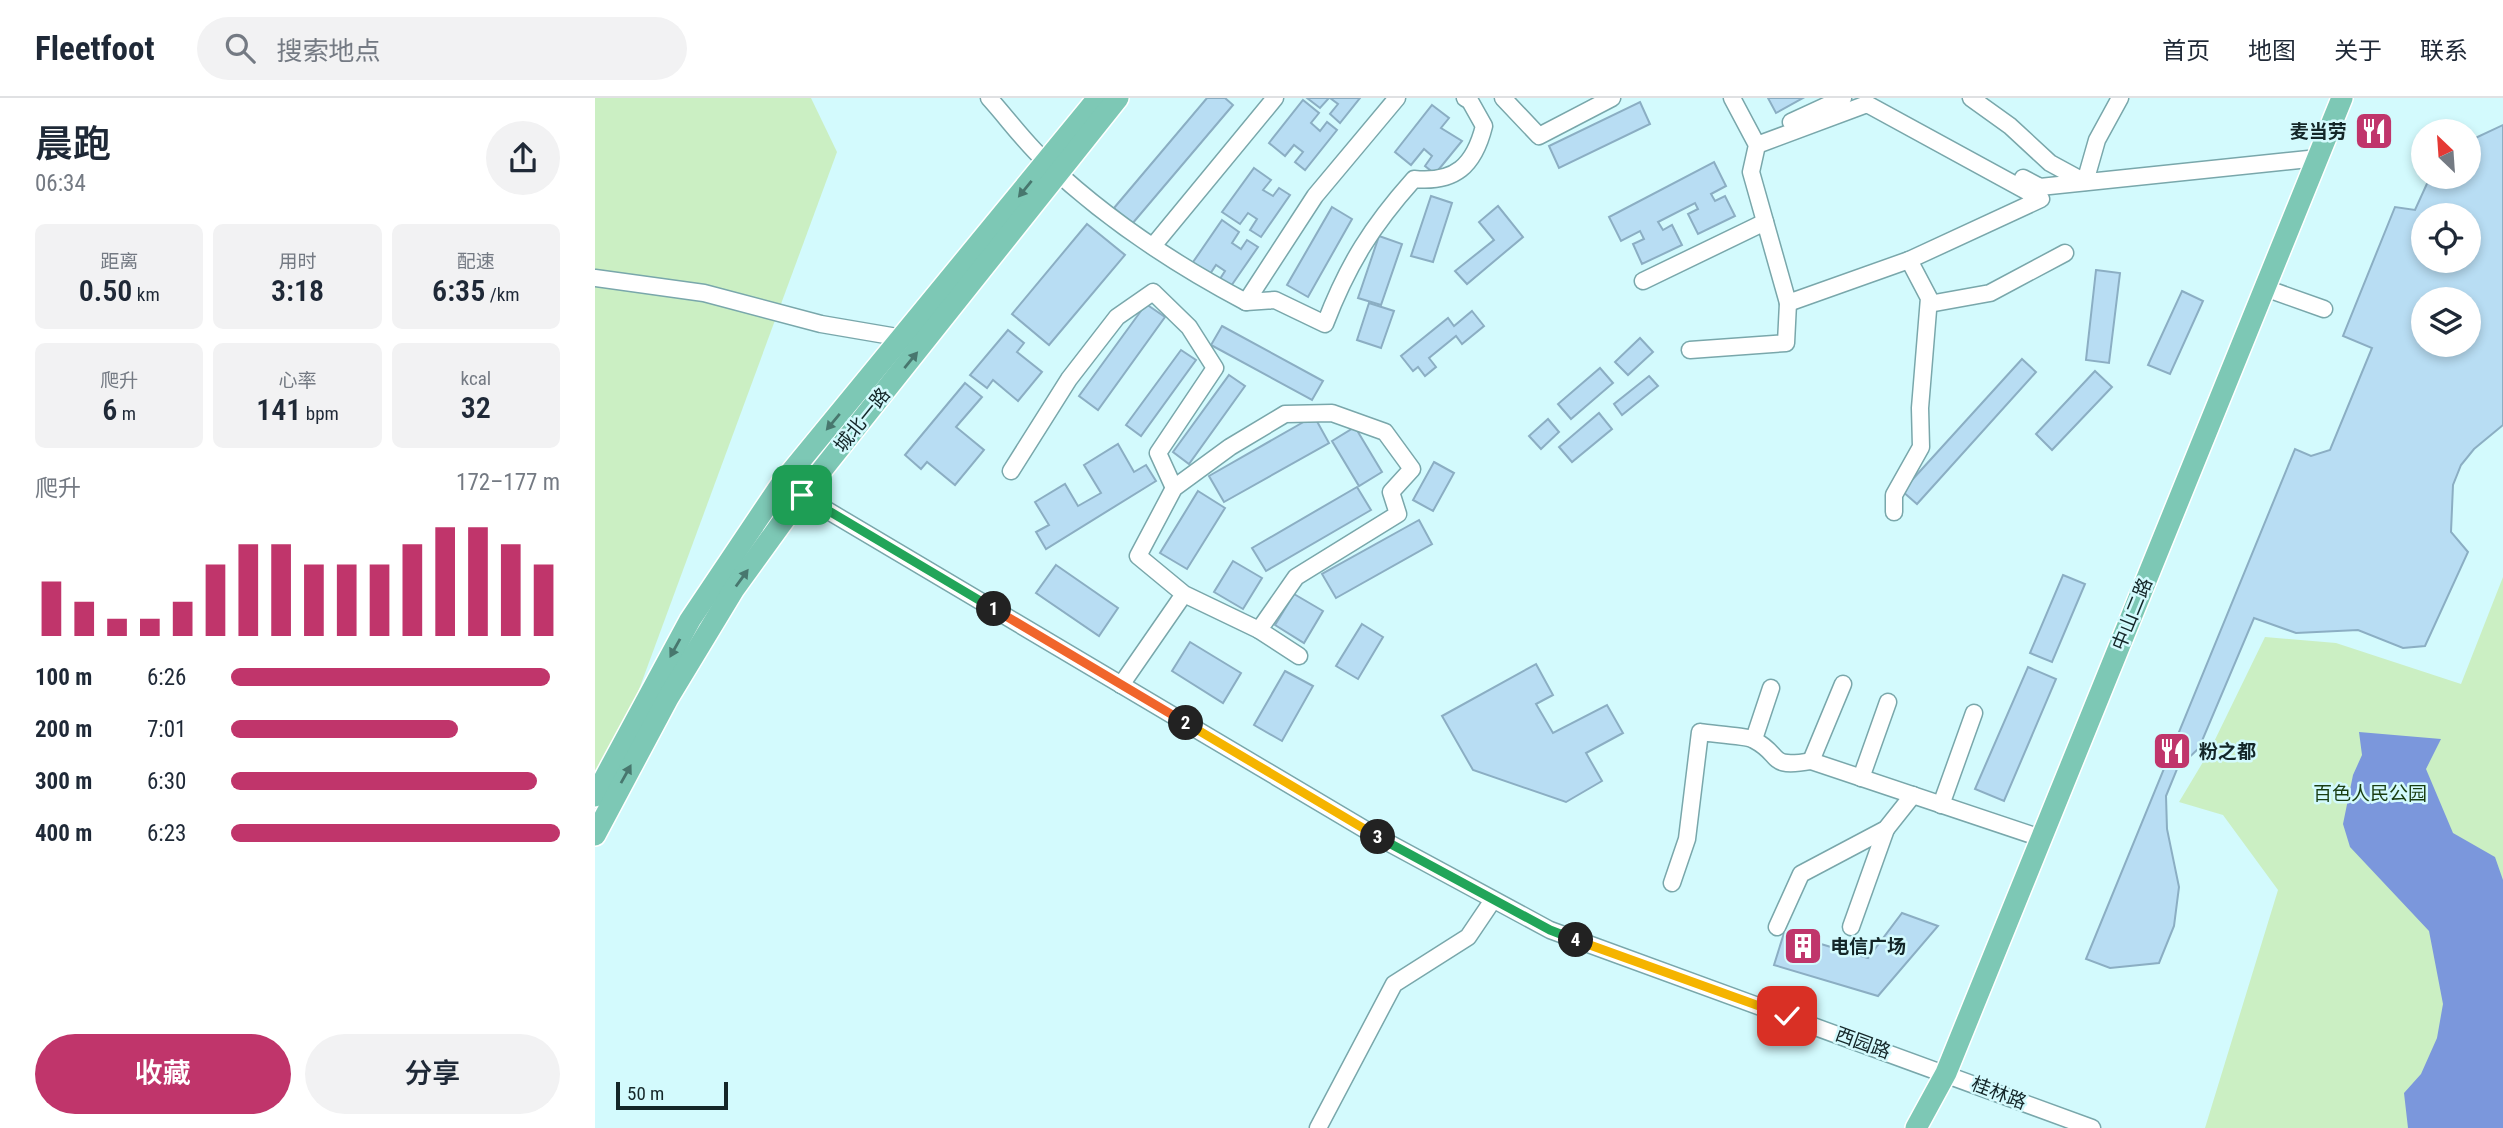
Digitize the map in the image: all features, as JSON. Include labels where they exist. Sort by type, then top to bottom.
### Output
[{"type":"main road","name":"城北一路","points":[[595,835],[668,698],[721,611],[802,495],[1053,167],[1098,98]]},
{"type":"main road","name":"城北一路","points":[[595,796],[690,620],[782,483],[903,338],[1053,167],[1118,98]]},
{"type":"main road","name":"中山二路","points":[[1916,1128],[1945,1073],[2342,98]]},
{"type":"street","points":[[989,98],[1053,167],[1101,211],[1153,246],[1207,281],[1246,302],[1275,300],[1325,324],[1359,248],[1413,179],[1437,181],[1458,172],[1478,151],[1483,127],[1470,101],[1465,98]]},
{"type":"street","points":[[1153,246],[1275,98]]},
{"type":"street","points":[[1246,302],[1315,196],[1397,98]]},
{"type":"street","points":[[1503,98],[1539,136],[1612,98]]},
{"type":"street","points":[[1690,351],[1786,343],[1788,303],[1751,172],[1757,145],[1732,98]]},
{"type":"street","points":[[1737,98],[1758,138],[1843,98]]},
{"type":"street","points":[[1878,98],[2040,187],[2318,158]]},
{"type":"street","points":[[1971,98],[2010,126],[2050,163],[2085,182]]},
{"type":"street","points":[[2085,182],[2097,141],[2120,98]]},
{"type":"street","points":[[1757,145],[1867,104],[2041,199],[1909,260],[1788,303]]},
{"type":"street","points":[[1643,281],[1765,222]]},
{"type":"street","points":[[1929,304],[1990,293],[2065,253]]},
{"type":"street","points":[[1894,512],[1894,495],[1920,447],[1929,304],[1929,298],[1909,260]]},
{"type":"street","points":[[595,278],[704,293],[821,324],[903,338]]},
{"type":"street","points":[[2265,288],[2324,309]]},
{"type":"street","points":[[1011,471],[1069,379],[1117,317],[1153,292],[1189,327],[1215,368],[1158,453],[1174,488]]},
{"type":"street","points":[[1259,630],[1296,577],[1398,514],[1391,492],[1412,469],[1385,432],[1332,413],[1286,414],[1230,447],[1174,488],[1138,556],[1184,594],[1259,630],[1299,656]]},
{"type":"street","name":"西园路","points":[[782,483],[1376,836],[1550,930],[1945,1073]]},
{"type":"street","points":[[1121,685],[1184,594]]},
{"type":"street","points":[[1811,761],[1843,684]]},
{"type":"street","points":[[1753,739],[1771,688]]},
{"type":"street","points":[[1861,778],[1888,702]]},
{"type":"street","points":[[1941,804],[1974,713]]},
{"type":"street","points":[[1672,883],[1687,839],[1700,732],[1753,739],[1778,762],[1794,764],[1811,761],[2041,838]]},
{"type":"street","points":[[1851,927],[1887,829],[1913,795]]},
{"type":"street","points":[[1777,927],[1801,874],[1887,829]]},
{"type":"street","points":[[1318,1128],[1394,984],[1468,937],[1493,900]]},
{"type":"street","name":"桂林路","points":[[1945,1073],[2092,1128]]},
{"type":"green space","points":[[595,98],[811,98],[837,152],[595,809]]},
{"type":"green space","name":"百色人民公园","points":[[2503,577],[2503,1128],[2205,1128],[2278,890],[2223,815],[2179,802],[2209,752],[2265,637],[2336,643],[2461,684]]},
{"type":"water","points":[[2359,732],[2441,739],[2426,769],[2453,833],[2495,857],[2503,880],[2503,1128],[2408,1128],[2404,1093],[2421,1074],[2437,1038],[2443,1004],[2429,931],[2350,847],[2343,824],[2353,775],[2362,755]]},
{"type":"building","points":[[1207,98],[1225,98],[1233,105],[1132,224],[1114,208]]},
{"type":"building","points":[[1307,98],[1329,98],[1320,108]]},
{"type":"building","points":[[1330,98],[1360,98],[1340,123],[1330,114],[1338,104]]},
{"type":"building","points":[[1768,98],[1803,98],[1776,113]]},
{"type":"building","points":[[1303,100],[1319,113],[1311,123],[1320,131],[1327,122],[1337,130],[1305,170],[1295,162],[1303,152],[1294,145],[1285,156],[1269,143]]},
{"type":"building","points":[[1640,102],[1650,124],[1559,168],[1549,146]]},
{"type":"building","points":[[1432,105],[1449,118],[1441,128],[1462,141],[1435,174],[1425,166],[1432,156],[1424,149],[1411,165],[1395,152]]},
{"type":"building","points":[[2503,125],[2503,425],[2474,449],[2461,465],[2453,485],[2451,532],[2468,552],[2425,646],[2403,648],[2358,630],[2296,633],[2254,618],[2199,748],[2177,769],[2166,796],[2167,829],[2179,887],[2174,926],[2159,963],[2110,968],[2086,959],[2295,449],[2311,456],[2330,450],[2372,348],[2343,336],[2395,207],[2411,209],[2411,273],[2481,273],[2481,203],[2418,203],[2425,189],[2481,189],[2481,135]]},
{"type":"building","points":[[1714,162],[1726,186],[1711,194],[1715,201],[1725,196],[1735,216],[1698,234],[1688,214],[1698,209],[1695,203],[1658,222],[1663,230],[1672,225],[1682,245],[1642,264],[1633,244],[1644,239],[1640,231],[1621,241],[1609,217]]},
{"type":"building","points":[[1254,168],[1271,180],[1263,190],[1273,196],[1279,188],[1290,195],[1261,237],[1250,230],[1257,219],[1248,213],[1240,224],[1222,212]]},
{"type":"building","points":[[1431,196],[1452,203],[1433,262],[1411,256]]},
{"type":"building","points":[[1498,206],[1523,237],[1467,284],[1455,271],[1494,240],[1479,222]]},
{"type":"building","points":[[1332,207],[1352,219],[1308,297],[1287,285]]},
{"type":"building","points":[[1222,220],[1239,232],[1232,243],[1241,249],[1247,240],[1258,247],[1229,289],[1218,282],[1225,271],[1216,265],[1208,277],[1191,265]]},
{"type":"building","points":[[1087,224],[1125,255],[1049,345],[1012,314]]},
{"type":"building","points":[[1379,236],[1402,244],[1381,305],[1358,298]]},
{"type":"building","points":[[2096,270],[2120,273],[2109,363],[2086,360]]},
{"type":"building","points":[[2182,291],[2203,301],[2170,374],[2148,365]]},
{"type":"building","points":[[1369,303],[1394,311],[1381,348],[1357,340]]},
{"type":"building","points":[[1146,304],[1165,317],[1098,410],[1079,396]]},
{"type":"building","points":[[1472,311],[1484,326],[1462,344],[1456,336],[1429,358],[1436,367],[1425,376],[1418,367],[1413,371],[1401,356],[1448,318],[1454,326]]},
{"type":"building","points":[[1222,326],[1323,381],[1312,400],[1211,345]]},
{"type":"building","points":[[1008,330],[1024,343],[1017,352],[1042,372],[1018,401],[993,380],[987,388],[970,375]]},
{"type":"building","points":[[1640,338],[1653,352],[1628,375],[1615,362]]},
{"type":"building","points":[[1181,350],[1196,360],[1141,436],[1126,425]]},
{"type":"building","points":[[2022,359],[2036,372],[1917,504],[1902,491]]},
{"type":"building","points":[[1600,368],[1613,383],[1571,419],[1558,404]]},
{"type":"building","points":[[2095,371],[2112,387],[2052,450],[2036,434]]},
{"type":"building","points":[[1229,375],[1245,386],[1189,464],[1173,452]]},
{"type":"building","points":[[1649,376],[1658,386],[1622,415],[1614,404]]},
{"type":"building","points":[[965,383],[982,397],[956,427],[984,450],[955,485],[927,462],[921,469],[905,455]]},
{"type":"building","points":[[1599,413],[1612,429],[1572,462],[1559,447]]},
{"type":"building","points":[[1314,416],[1329,443],[1224,502],[1209,476]]},
{"type":"building","points":[[1548,419],[1559,432],[1541,449],[1529,436]]},
{"type":"building","points":[[1355,427],[1382,472],[1359,486],[1332,441]]},
{"type":"building","points":[[1118,444],[1134,472],[1146,465],[1156,481],[1046,549],[1036,532],[1049,525],[1035,502],[1065,484],[1078,506],[1101,493],[1084,465]]},
{"type":"building","points":[[1434,462],[1454,473],[1433,511],[1413,500]]},
{"type":"building","points":[[1357,487],[1371,510],[1266,571],[1252,548]]},
{"type":"building","points":[[1198,491],[1225,508],[1187,569],[1160,553]]},
{"type":"building","points":[[1419,520],[1432,544],[1336,598],[1322,574]]},
{"type":"building","points":[[1233,561],[1262,578],[1243,609],[1214,592]]},
{"type":"building","points":[[1056,565],[1118,608],[1099,636],[1036,593]]},
{"type":"building","points":[[2063,575],[2085,584],[2052,662],[2030,653]]},
{"type":"building","points":[[1294,594],[1323,611],[1304,643],[1275,625]]},
{"type":"building","points":[[1362,624],[1383,637],[1358,679],[1336,666]]},
{"type":"building","points":[[1190,642],[1241,673],[1223,703],[1172,671]]},
{"type":"building","points":[[1536,664],[1553,695],[1536,704],[1553,733],[1607,705],[1623,733],[1586,753],[1602,781],[1566,802],[1473,770],[1442,716]]},
{"type":"building","points":[[2028,667],[2056,679],[2004,801],[1975,789]]},
{"type":"building","points":[[1285,671],[1313,686],[1282,741],[1254,725]]},
{"type":"building","name":"电信广场","points":[[1902,913],[1938,926],[1878,996],[1774,965],[1784,933],[1868,958]]},
{"type":"place","name":"麦当劳","points":[[2374,131]]},
{"type":"place","name":"粉之都","points":[[2172,751]]},
{"type":"place","name":"电信广场","points":[[1803,946]]},
{"type":"route","points":[[802,495],[1376,836],[1550,930],[1787,1016]]}]
